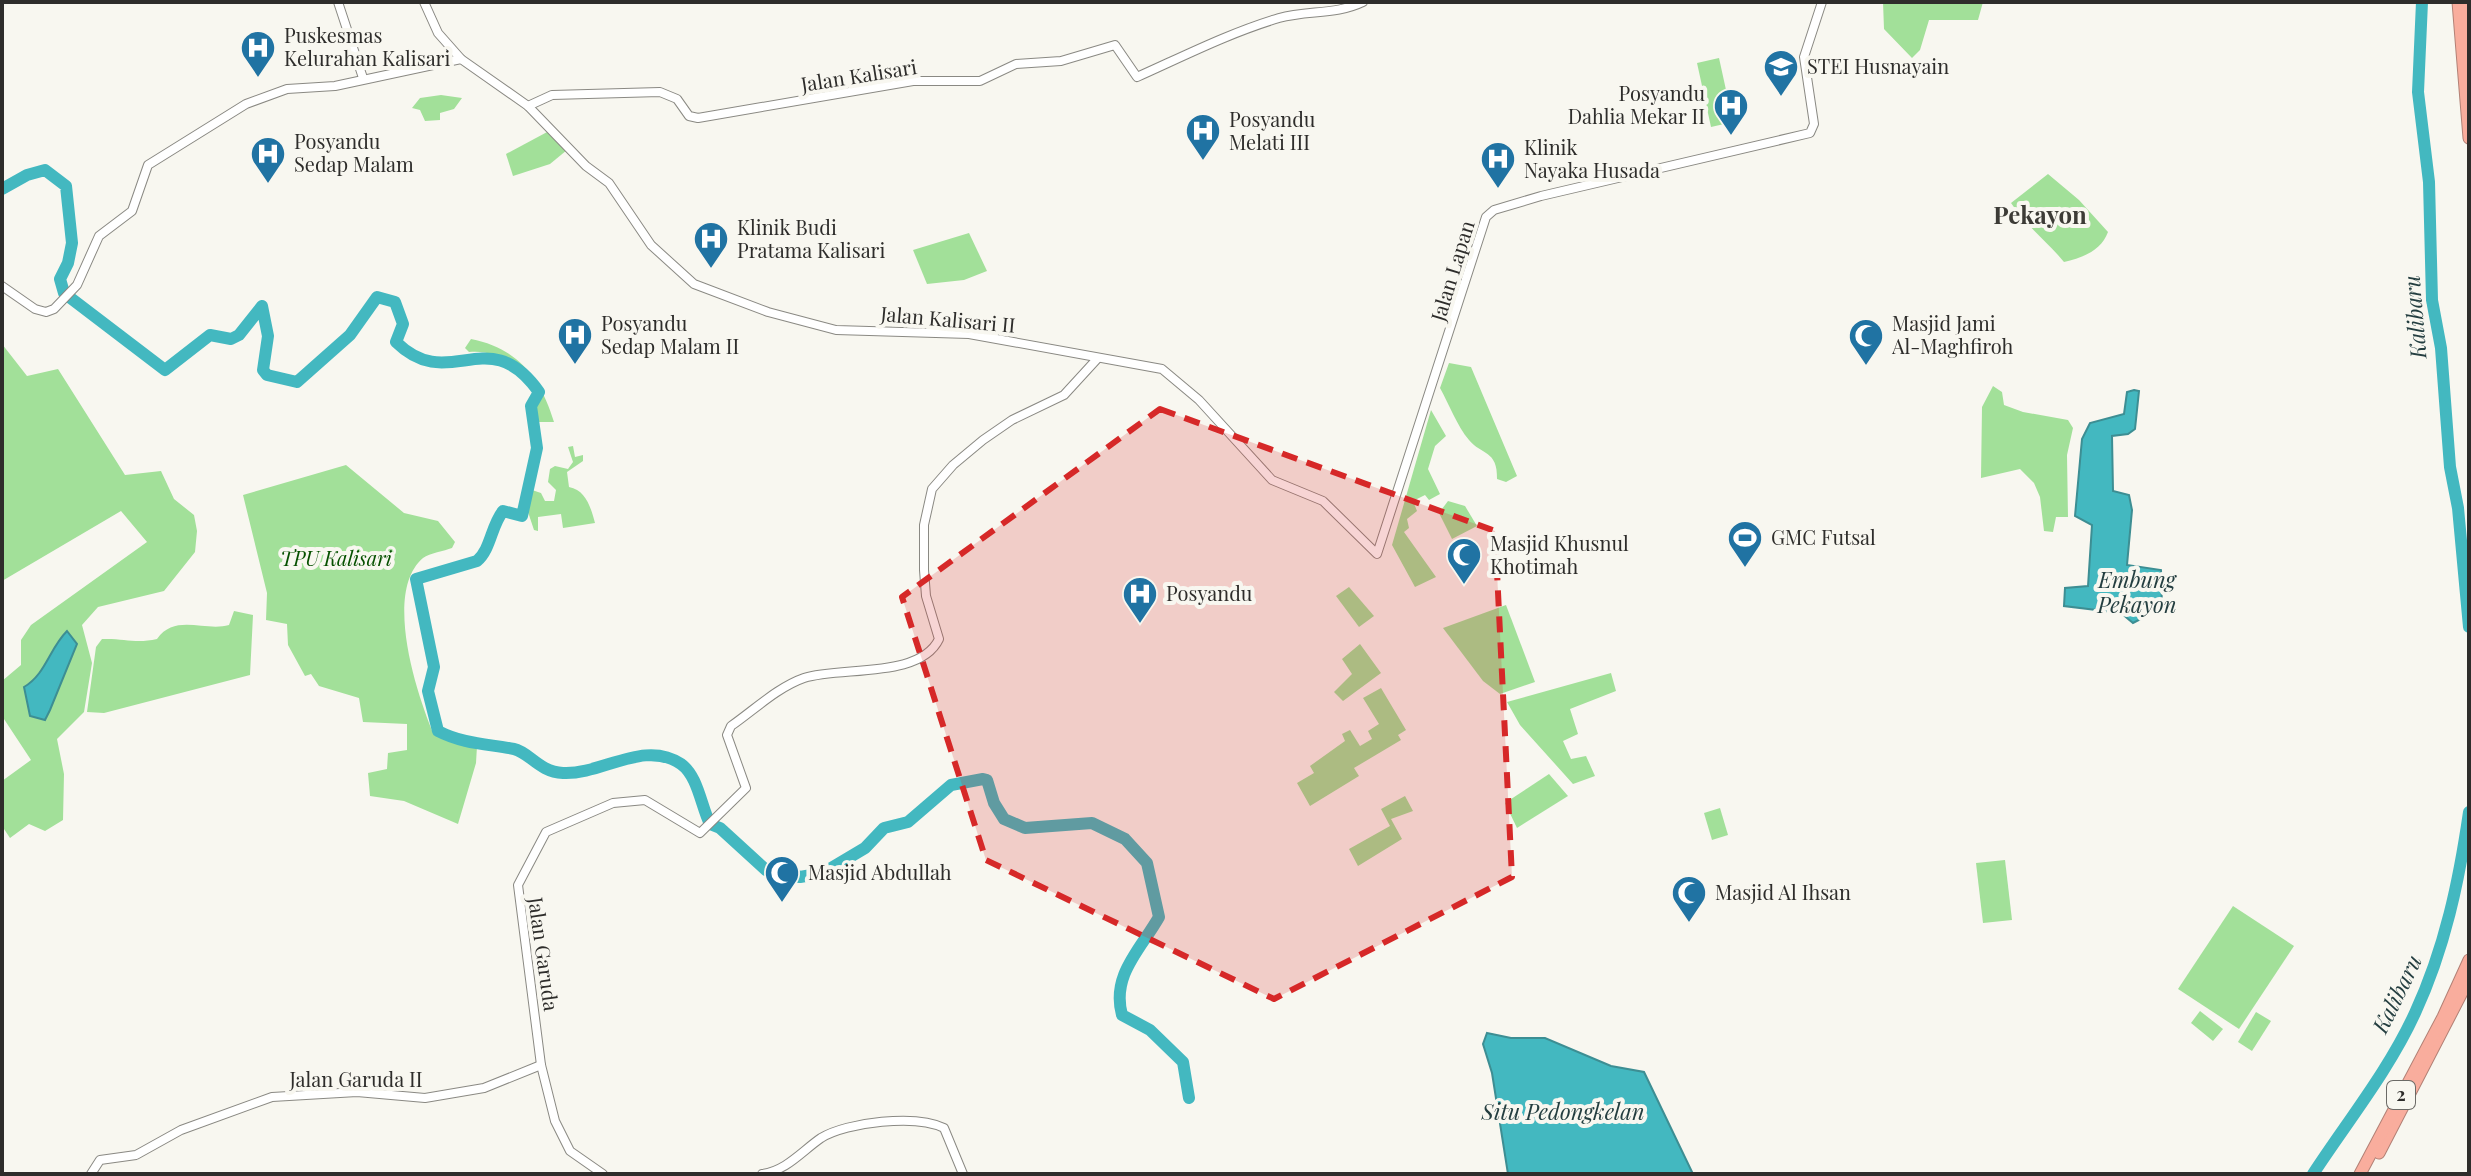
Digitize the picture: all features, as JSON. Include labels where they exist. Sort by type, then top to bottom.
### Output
[{"type":"highway","points":[[2458,2],[2469,138]]},
{"type":"highway","points":[[2466,2],[2469,41]]},
{"type":"highway","name":"2","points":[[2360,1174],[2443,1017],[2469,960]]},
{"type":"highway","name":"2","points":[[2368,1174],[2451,1021],[2469,979]]},
{"type":"street","points":[[338,2],[363,78]]},
{"type":"street","name":"Jalan Kalisari II","points":[[424,2],[438,33],[461,59],[528,106],[586,166],[612,186],[637,227],[662,258],[706,290],[836,330],[974,334],[1162,369],[1199,400],[1272,480],[1323,501],[1377,554]]},
{"type":"street","name":"Jalan Kalisari","points":[[528,106],[541,97],[554,95],[660,92],[675,97],[689,116],[698,118],[913,81],[980,81],[1016,64],[1061,61],[1115,45],[1137,77],[1196,48],[1273,20],[1339,12],[1363,2]]},
{"type":"street","name":"Jalan Lapan","points":[[1377,554],[1486,217],[1494,210],[1567,189],[1810,133],[1814,124],[1804,51],[1822,2]]},
{"type":"street","points":[[2,286],[41,311],[50,312],[71,294],[97,239],[132,211],[144,171],[156,158],[273,92],[307,85],[335,86],[461,59]]},
{"type":"street","name":"Jalan Garuda","points":[[603,1174],[575,1156],[565,1145],[555,1121],[541,1065],[517,891],[539,841],[549,830],[570,820],[631,799],[650,802],[706,827],[746,788],[727,731],[786,686],[828,673],[906,663],[933,650],[938,632],[926,596],[924,570],[924,525],[930,495],[975,446],[1012,420],[1064,395],[1097,359]]},
{"type":"street","name":"Jalan Garuda II","points":[[91,1174],[100,1160],[136,1155],[181,1130],[272,1097],[357,1092],[425,1098],[484,1088],[541,1065]]},
{"type":"street","points":[[762,1174],[777,1171],[833,1131],[889,1122],[944,1128],[963,1174]]},
{"type":"highlighted area","points":[[1160,409],[1495,531],[1512,877],[1274,999],[986,860],[902,597]]},
{"type":"green space","points":[[1883,2],[1983,2],[1978,20],[1929,20],[1920,50],[1912,58],[1884,29]]},
{"type":"green space","points":[[1719,58],[1733,122],[1711,127],[1697,63]]},
{"type":"green space","points":[[441,95],[462,98],[454,109],[440,113],[440,120],[425,121],[420,110],[412,108],[420,98]]},
{"type":"green space","points":[[549,131],[567,150],[550,164],[513,176],[506,154]]},
{"type":"green space","points":[[2048,174],[2079,200],[2108,232],[2101,244],[2090,253],[2064,262],[2011,203]]},
{"type":"green space","points":[[969,233],[987,271],[964,280],[927,284],[913,250]]},
{"type":"green space","points":[[471,339],[502,350],[525,368],[542,392],[554,422],[534,422],[533,405],[540,391],[526,375],[500,357],[469,352],[465,348]]},
{"type":"green space","points":[[2,344],[27,376],[58,369],[125,475],[161,471],[174,499],[194,515],[197,531],[195,552],[164,591],[98,607],[82,625],[92,663],[84,712],[57,739],[64,774],[63,820],[45,831],[29,824],[10,838],[2,826],[2,781],[31,760],[2,716],[2,681],[21,665],[21,640],[31,625],[147,542],[121,511],[2,581]]},
{"type":"green space","points":[[1449,363],[1471,367],[1517,476],[1506,482],[1497,479],[1492,458],[1465,434],[1440,388]]},
{"type":"green space","points":[[1993,386],[2002,392],[2004,405],[2023,412],[2068,420],[2073,428],[2067,455],[2068,517],[2056,517],[2053,532],[2044,531],[2040,497],[2034,483],[2020,469],[1981,478],[1982,407]]},
{"type":"green space","points":[[1431,410],[1446,436],[1435,446],[1428,469],[1440,494],[1429,500],[1425,495],[1413,501],[1417,511],[1407,519],[1409,528],[1404,532],[1436,577],[1415,587],[1392,545]]},
{"type":"green space","points":[[573,446],[575,457],[583,455],[583,461],[567,472],[569,487],[584,496],[595,523],[563,528],[561,514],[538,517],[538,531],[534,530],[527,509],[532,490],[541,493],[545,501],[554,501],[556,490],[548,482],[550,469],[555,466],[568,469],[573,462],[568,447]]},
{"type":"green space","name":"TPU Kalisari","points":[[346,465],[404,513],[438,521],[455,542],[452,548],[423,558],[411,574],[405,594],[404,618],[419,695],[434,735],[477,746],[476,763],[458,824],[404,801],[370,796],[368,773],[387,769],[388,753],[407,750],[407,724],[363,722],[359,698],[319,686],[311,674],[305,676],[288,645],[287,624],[266,620],[267,593],[243,495]]},
{"type":"green space","points":[[1448,501],[1465,506],[1477,526],[1452,539],[1439,513]]},
{"type":"green space","points":[[1349,587],[1374,616],[1359,627],[1336,596]]},
{"type":"green space","points":[[1506,605],[1535,682],[1500,694],[1483,681],[1443,628]]},
{"type":"green space","points":[[234,611],[253,615],[250,675],[104,713],[87,712],[96,647],[102,639],[157,639],[164,631],[181,625],[220,627],[229,625]]},
{"type":"green space","points":[[1360,644],[1381,673],[1343,701],[1334,692],[1352,674],[1342,659]]},
{"type":"green space","points":[[1611,673],[1616,691],[1570,709],[1578,734],[1563,741],[1571,759],[1586,756],[1595,776],[1573,784],[1520,725],[1507,702]]},
{"type":"green space","points":[[1381,688],[1406,730],[1398,735],[1401,740],[1354,768],[1359,776],[1310,806],[1297,783],[1314,773],[1310,766],[1345,741],[1342,734],[1350,730],[1360,746],[1372,739],[1368,731],[1379,724],[1363,698]]},
{"type":"green space","points":[[1549,774],[1568,796],[1517,828],[1505,803]]},
{"type":"green space","points":[[1405,796],[1413,811],[1391,819],[1402,839],[1358,866],[1349,849],[1390,826],[1381,809]]},
{"type":"green space","points":[[1720,808],[1728,835],[1712,840],[1704,813]]},
{"type":"green space","points":[[2005,860],[2012,920],[1983,923],[1976,863]]},
{"type":"green space","points":[[2233,906],[2294,946],[2239,1029],[2178,989]]},
{"type":"green space","points":[[2200,1011],[2223,1029],[2213,1041],[2191,1023]]},
{"type":"green space","points":[[2256,1012],[2271,1021],[2252,1051],[2238,1042]]},
{"type":"water","name":"Embung Pekayon","points":[[2139,391],[2135,429],[2128,434],[2112,436],[2113,491],[2129,495],[2132,510],[2127,565],[2161,570],[2162,608],[2133,623],[2121,613],[2064,606],[2065,588],[2088,586],[2092,525],[2075,516],[2082,439],[2090,423],[2124,414],[2127,392]]},
{"type":"water","points":[[67,631],[77,644],[50,710],[45,720],[30,716],[24,687],[43,668]]},
{"type":"water","name":"Situ Pedongkelan","points":[[1487,1033],[1511,1038],[1545,1038],[1611,1066],[1644,1072],[1693,1174],[1508,1174],[1492,1073],[1483,1044]]},
{"type":"waterway","name":"Kalibaru","points":[[2422,2],[2418,92],[2429,182],[2432,300],[2441,348],[2450,467],[2458,508],[2469,627]]},
{"type":"waterway","points":[[2,189],[27,175],[45,170],[66,186],[72,243],[68,263],[60,279],[64,293],[165,370],[210,335],[231,339],[239,335],[262,306],[268,336],[263,370],[267,375],[297,382],[350,335],[377,297],[395,302],[403,324],[396,342],[416,356],[434,362],[503,361],[520,371],[539,392],[531,406],[537,448],[522,516],[503,511],[477,561],[416,579],[434,667],[428,691],[438,731],[466,741],[514,749],[547,769],[563,773],[593,769],[638,756],[667,757],[687,769],[710,824],[720,828],[766,870],[800,877],[823,873],[865,848],[884,828],[908,822],[951,785],[983,779],[987,780],[994,803],[1004,819],[1025,828],[1092,823],[1125,839],[1147,863],[1159,917],[1124,975],[1120,1001],[1122,1015],[1150,1030],[1183,1062],[1189,1098]]},
{"type":"waterway","name":"Kalibaru","points":[[2313,1174],[2380,1075],[2405,1034],[2426,989],[2450,914],[2469,812]]},
{"type":"place","name":"Puskesmas Kelurahan Kalisari","points":[[258,79]]},
{"type":"place","name":"STEI Husnayain","points":[[1781,98]]},
{"type":"place","name":"Posyandu Dahlia Mekar II","points":[[1731,137]]},
{"type":"place","name":"Posyandu Melati III","points":[[1203,162]]},
{"type":"place","name":"Posyandu Sedap Malam","points":[[268,185]]},
{"type":"place","name":"Klinik Nayaka Husada","points":[[1498,190]]},
{"type":"place","name":"Klinik Budi Pratama Kalisari","points":[[711,270]]},
{"type":"place","name":"Posyandu Sedap Malam II","points":[[575,366]]},
{"type":"place","name":"Masjid Jami Al-Maghfiroh","points":[[1866,367]]},
{"type":"place","name":"GMC Futsal","points":[[1745,569]]},
{"type":"place","name":"Masjid Khusnul Khotimah","points":[[1464,586]]},
{"type":"place","name":"Posyandu","points":[[1140,625]]},
{"type":"place","name":"Masjid Abdullah","points":[[782,904]]},
{"type":"place","name":"Masjid Al Ihsan","points":[[1689,924]]},
{"type":"district","name":"Pekayon","points":[[2040,216]]}]
